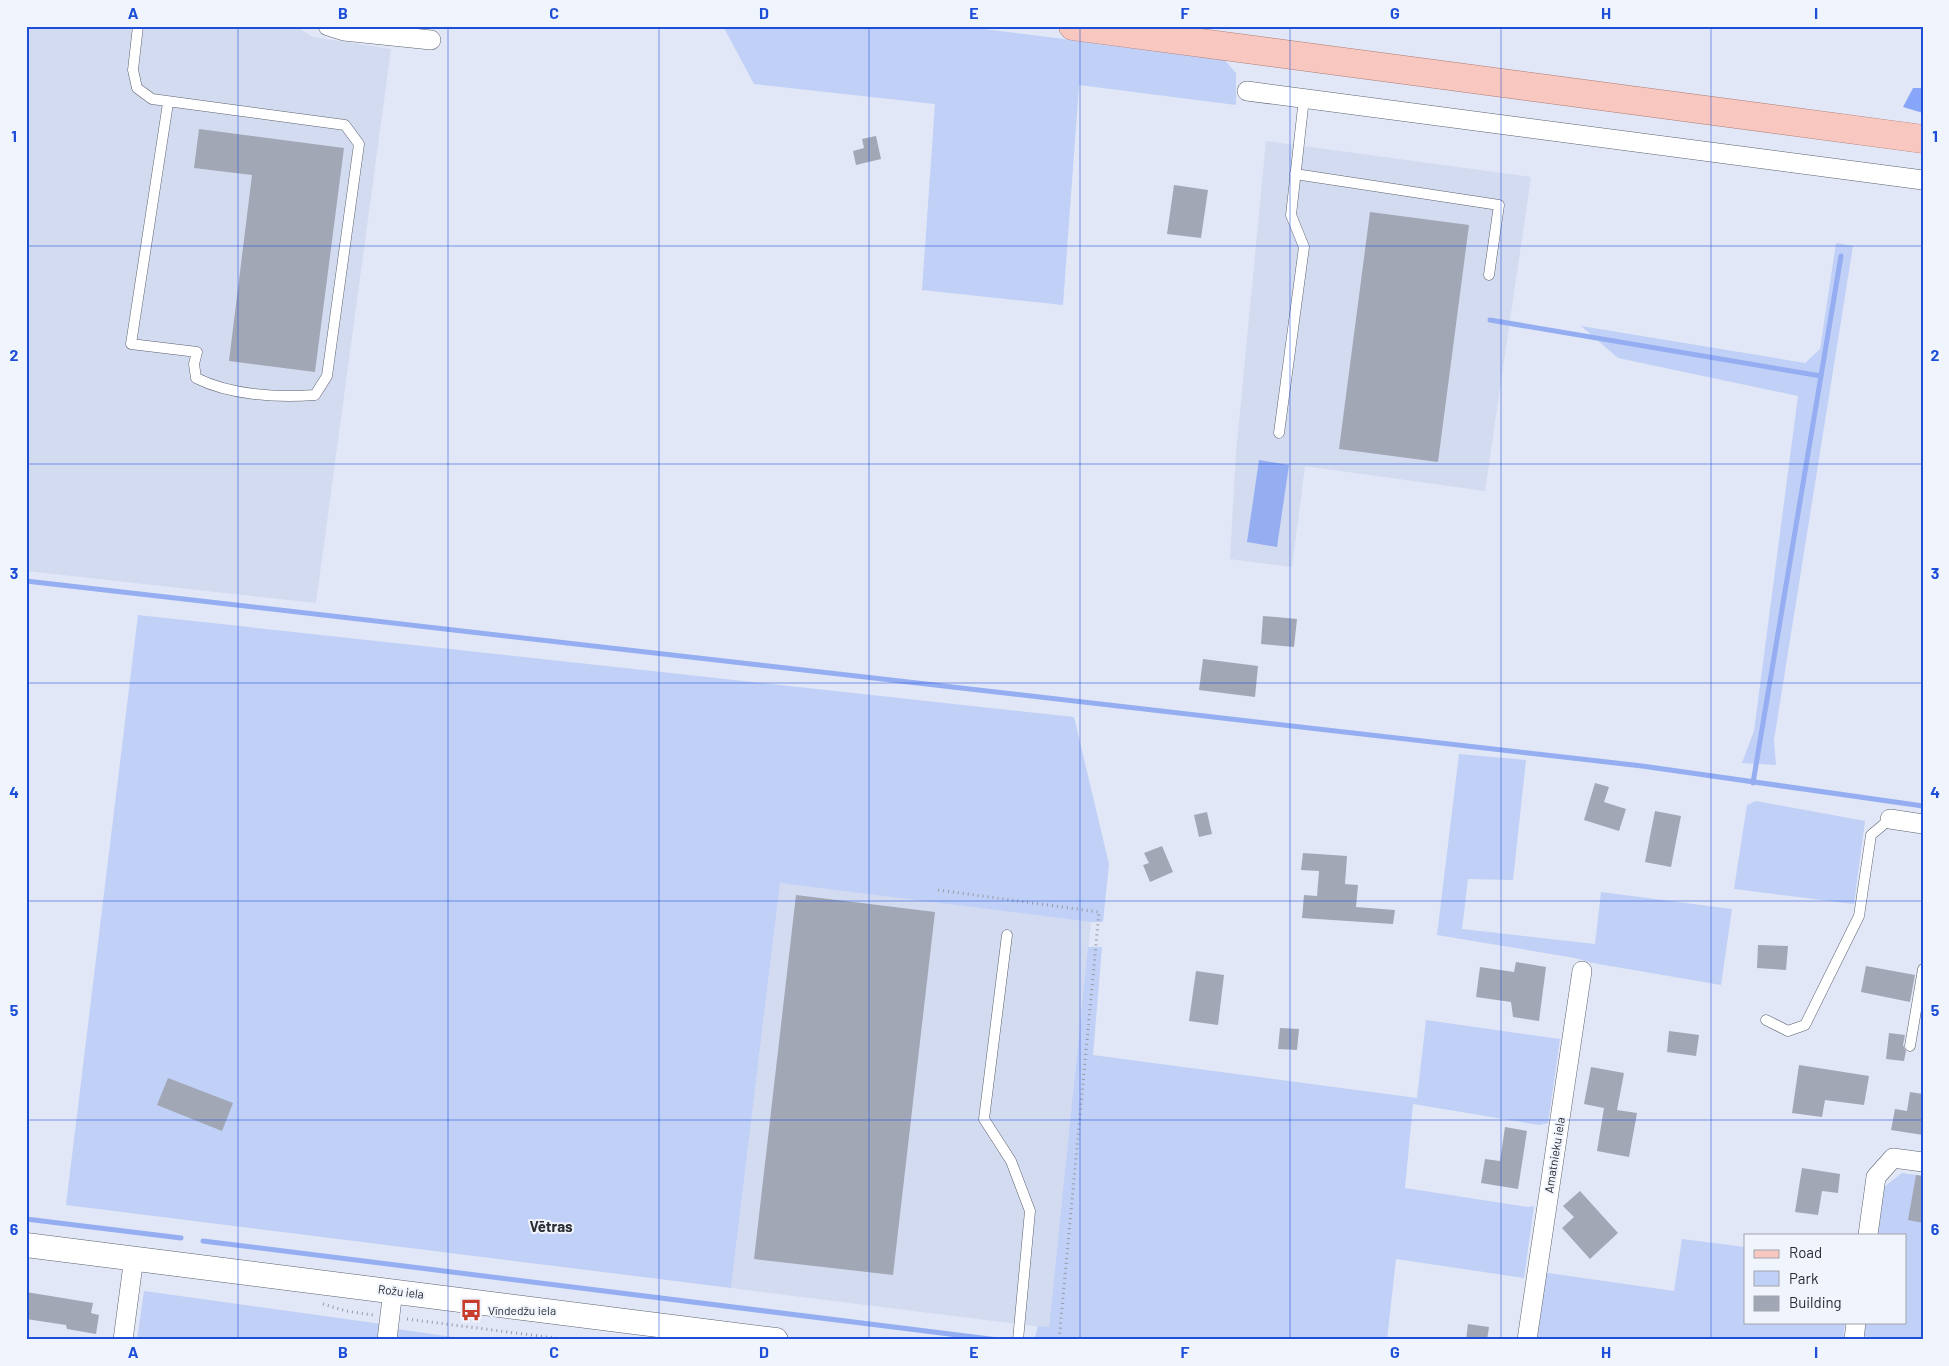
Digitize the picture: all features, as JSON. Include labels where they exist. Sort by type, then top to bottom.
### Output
[{"type":"main road","points":[[1073,26],[1923,139]]},
{"type":"street","points":[[328,26],[344,31],[388,31],[431,40]]},
{"type":"street","points":[[1247,91],[1923,180]]},
{"type":"street","points":[[1890,819],[1923,824]]},
{"type":"street","name":"Amatnieku iela","points":[[1528,1340],[1582,970]]},
{"type":"street","points":[[1868,1234],[1876,1177],[1893,1158],[1923,1162]]},
{"type":"street","name":"Rožu iela","points":[[26,1245],[134,1257],[776,1340]]},
{"type":"street","points":[[123,1340],[134,1257]]},
{"type":"street","points":[[387,1340],[393,1290]]},
{"type":"street","points":[[1854,1340],[1856,1324]]},
{"type":"lane","points":[[138,26],[132,70],[137,88],[152,99],[168,103],[345,125],[358,144],[327,376],[315,395],[284,397],[213,386],[196,378],[194,364],[197,352],[131,344],[168,103]]},
{"type":"lane","points":[[1279,433],[1304,247],[1291,215],[1304,98]]},
{"type":"lane","points":[[1295,174],[1499,205],[1489,275]]},
{"type":"lane","points":[[1766,1020],[1788,1031],[1805,1025],[1859,916],[1872,835],[1890,819]]},
{"type":"lane","points":[[1007,935],[984,1119],[1011,1161],[1030,1211],[1018,1340]]},
{"type":"lane","points":[[1910,1046],[1923,969]]},
{"type":"path","points":[[938,890],[1099,912],[1058,1340]]},
{"type":"shaded area","points":[[26,26],[295,26],[313,37],[391,49],[316,603],[26,571]]},
{"type":"shaded area","points":[[1913,88],[1923,88],[1923,113],[1903,107]]},
{"type":"shaded area","points":[[1266,141],[1531,177],[1485,491],[1305,466],[1292,567],[1230,559],[1236,453]]},
{"type":"shaded area","points":[[1259,460],[1289,465],[1277,547],[1247,542]]},
{"type":"shaded area","points":[[780,882],[1091,922],[1049,1328],[731,1288]]},
{"type":"green space","points":[[723,26],[960,26],[1224,59],[1236,73],[1236,105],[1079,85],[1063,305],[922,290],[935,104],[754,84]]},
{"type":"green space","points":[[1836,243],[1853,246],[1774,740],[1776,765],[1742,763],[1754,731],[1798,396],[1618,358],[1581,326],[1805,363],[1820,349]]},
{"type":"green space","points":[[138,615],[1074,717],[1109,864],[1103,922],[780,883],[731,1288],[66,1205]]},
{"type":"green space","points":[[1459,754],[1526,760],[1513,880],[1468,879],[1462,929],[1595,944],[1601,892],[1732,909],[1721,985],[1437,935]]},
{"type":"green space","points":[[1756,801],[1865,821],[1854,904],[1734,889],[1747,805]]},
{"type":"green space","points":[[1088,947],[1102,947],[1093,1055],[1417,1098],[1426,1020],[1560,1039],[1548,1123],[1539,1125],[1413,1104],[1405,1188],[1528,1207],[1534,1206],[1524,1278],[1396,1259],[1387,1340],[1054,1340],[1035,1337],[1038,1326],[1049,1327]]},
{"type":"green space","points":[[1902,1173],[1923,1176],[1923,1340],[1892,1340],[1863,1336],[1865,1324],[1906,1324],[1906,1234],[1878,1234],[1884,1187]]},
{"type":"green space","points":[[1682,1239],[1744,1247],[1744,1324],[1845,1324],[1843,1340],[1534,1340],[1542,1274],[1548,1273],[1674,1291]]},
{"type":"green space","points":[[144,1291],[382,1324],[380,1340],[137,1340]]},
{"type":"green space","points":[[397,1329],[473,1340],[396,1340]]},
{"type":"building","points":[[199,129],[344,148],[315,372],[229,361],[252,175],[194,168]]},
{"type":"building","points":[[876,136],[881,159],[856,165],[853,151],[864,148],[862,139]]},
{"type":"building","points":[[1174,185],[1208,190],[1201,238],[1167,234]]},
{"type":"building","points":[[1370,212],[1469,225],[1438,462],[1339,449]]},
{"type":"building","points":[[1263,616],[1297,619],[1294,647],[1261,644]]},
{"type":"building","points":[[1203,659],[1258,666],[1255,697],[1199,690]]},
{"type":"building","points":[[1595,783],[1609,787],[1604,802],[1626,809],[1619,831],[1584,820]]},
{"type":"building","points":[[1655,811],[1681,816],[1671,867],[1645,862]]},
{"type":"building","points":[[1207,812],[1212,834],[1199,837],[1194,815]]},
{"type":"building","points":[[1162,846],[1173,872],[1150,882],[1143,865],[1149,863],[1144,853]]},
{"type":"building","points":[[1303,853],[1347,856],[1345,884],[1358,885],[1356,907],[1395,910],[1393,924],[1302,918],[1304,895],[1317,896],[1319,871],[1301,870]]},
{"type":"building","points":[[796,895],[935,912],[893,1275],[754,1259]]},
{"type":"building","points":[[1758,945],[1788,946],[1786,970],[1757,968]]},
{"type":"building","points":[[1516,962],[1546,967],[1539,1021],[1513,1017],[1511,1002],[1476,997],[1480,967],[1514,972]]},
{"type":"building","points":[[1866,966],[1915,975],[1910,1002],[1861,992]]},
{"type":"building","points":[[1196,971],[1224,975],[1218,1025],[1189,1021]]},
{"type":"building","points":[[1280,1028],[1299,1029],[1297,1050],[1278,1049]]},
{"type":"building","points":[[1669,1031],[1699,1035],[1696,1056],[1667,1052]]},
{"type":"building","points":[[1889,1033],[1905,1035],[1903,1045],[1906,1051],[1904,1061],[1886,1059]]},
{"type":"building","points":[[1799,1065],[1869,1076],[1864,1105],[1825,1100],[1822,1117],[1792,1113]]},
{"type":"building","points":[[1591,1067],[1624,1073],[1617,1110],[1637,1113],[1629,1157],[1597,1151],[1604,1108],[1584,1104]]},
{"type":"building","points":[[168,1078],[233,1103],[222,1131],[157,1105]]},
{"type":"building","points":[[1910,1092],[1923,1094],[1923,1135],[1891,1130],[1895,1109],[1907,1111]]},
{"type":"building","points":[[1505,1127],[1527,1131],[1518,1189],[1481,1183],[1485,1159],[1500,1161]]},
{"type":"building","points":[[1802,1168],[1840,1174],[1838,1193],[1822,1191],[1818,1215],[1795,1212]]},
{"type":"building","points":[[1916,1175],[1923,1176],[1923,1223],[1908,1220]]},
{"type":"building","points":[[1580,1191],[1618,1233],[1590,1259],[1562,1228],[1574,1217],[1563,1206]]},
{"type":"building","points":[[26,1292],[93,1303],[91,1313],[99,1315],[96,1334],[67,1329],[66,1325],[26,1319]]},
{"type":"building","points":[[1468,1324],[1489,1327],[1487,1340],[1466,1340]]},
{"type":"waterway","points":[[1753,783],[1841,256]]},
{"type":"waterway","points":[[1490,320],[1821,376]]},
{"type":"waterway","points":[[26,581],[1642,766],[1923,806]]},
{"type":"waterway","points":[[26,1219],[181,1238]]},
{"type":"waterway","points":[[203,1241],[998,1340]]},
{"type":"place","name":"Vīndedžu iela","points":[[471,1310]]},
{"type":"district","name":"Vētras","points":[[551,1226]]}]
